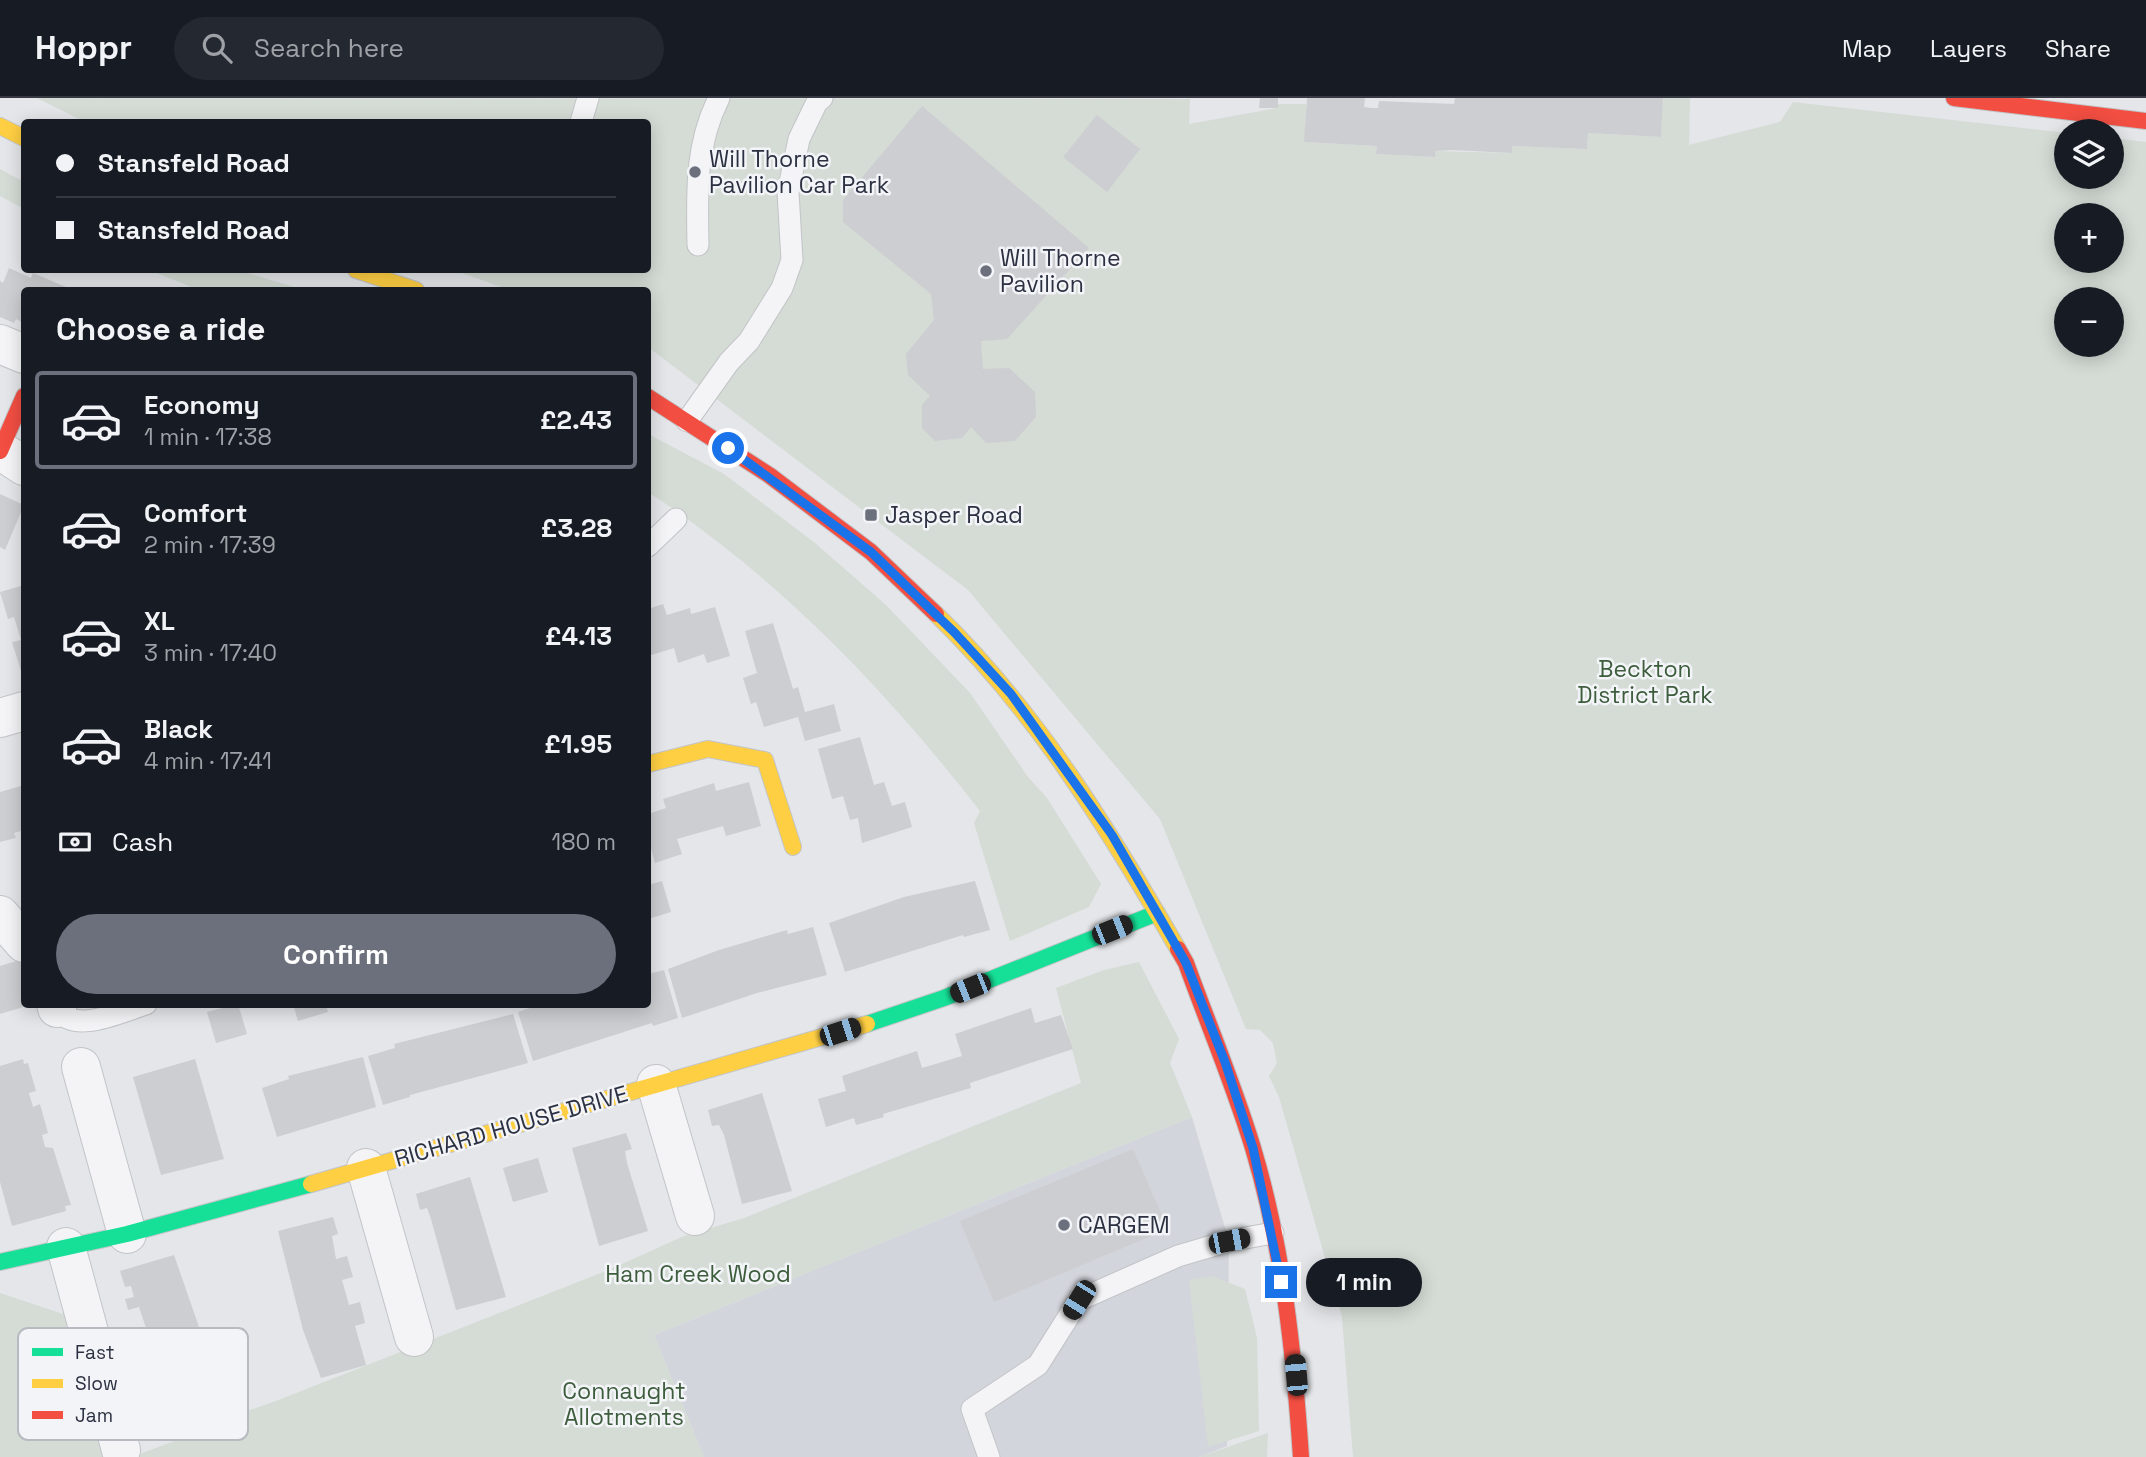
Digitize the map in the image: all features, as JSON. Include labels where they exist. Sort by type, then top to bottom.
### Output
[{"type":"street","points":[[1954,98],[2146,121]]},
{"type":"street","points":[[0,126],[21,136]]},
{"type":"street","points":[[365,273],[406,287]]},
{"type":"street","points":[[0,344],[21,353]]},
{"type":"street","points":[[651,399],[769,475],[871,552],[955,633],[1011,694],[1072,775],[1112,835],[1186,963],[1225,1062],[1253,1148],[1273,1233],[1294,1354],[1301,1457]]},
{"type":"street","points":[[21,403],[0,451],[21,464]]},
{"type":"street","points":[[0,718],[21,712]]},
{"type":"street","points":[[651,763],[708,749],[765,760],[793,847]]},
{"type":"street","name":"RICHARD HOUSE DRIVE","points":[[0,1262],[127,1234],[840,1032],[944,998],[1157,913]]},
{"type":"street","points":[[0,915],[21,940]]},
{"type":"street","points":[[81,1067],[127,1234]]},
{"type":"street","name":"RICHARD HOUSE DRIVE","points":[[656,1084],[695,1216]]},
{"type":"street","name":"RICHARD HOUSE DRIVE","points":[[366,1168],[414,1336]]},
{"type":"street","points":[[66,1247],[88,1328]]},
{"type":"street","points":[[118,1440],[121,1450]]},
{"type":"lane","points":[[582,119],[588,98]]},
{"type":"lane","points":[[698,245],[696,172],[709,116],[719,98]]},
{"type":"lane","points":[[687,421],[729,362],[748,341],[782,288],[792,260],[788,192],[799,139],[817,99]]},
{"type":"lane","points":[[651,543],[676,519]]},
{"type":"lane","points":[[58,1008],[62,1016],[75,1022],[130,1008]]},
{"type":"lane","points":[[989,1457],[972,1409],[1038,1365],[1079,1300],[1178,1256],[1229,1241],[1273,1233]]},
{"type":"shaded area","points":[[1192,1117],[1229,1241],[1227,1446],[1199,1457],[704,1457],[654,1335]]},
{"type":"green space","name":"Beckton District Park","points":[[37,98],[1190,99],[1189,124],[1277,108],[1278,104],[1306,104],[1305,142],[1377,146],[1376,154],[1434,157],[1435,151],[1511,153],[1512,146],[1587,149],[1588,133],[1661,137],[1663,98],[1690,98],[1689,145],[1780,122],[1793,102],[2054,132],[2054,189],[2124,189],[2124,139],[2146,142],[2146,1457],[1353,1457],[1342,1317],[1279,1097],[1269,1076],[1277,1063],[1273,1043],[1260,1030],[1246,1029],[1160,819],[968,590],[651,349],[651,287],[501,287],[462,273],[651,273],[651,119],[79,119]]},
{"type":"green space","points":[[0,169],[21,180],[21,207],[0,196]]},
{"type":"green space","points":[[156,273],[247,273],[294,287],[192,287]]},
{"type":"green space","points":[[651,436],[724,474],[815,543],[886,605],[970,693],[1028,777],[1047,798],[1101,884],[1089,907],[1010,941],[974,823],[980,811],[906,722],[827,638],[785,598],[696,525],[651,494]]},
{"type":"green space","name":"Ham Creek Wood","points":[[1139,962],[1179,1039],[1170,1063],[1192,1117],[654,1335],[704,1457],[132,1457],[177,1440],[248,1440],[248,1411],[611,1269],[684,1236],[744,1218],[1081,1083],[1056,988],[1104,970]]},
{"type":"green space","points":[[1212,1276],[1245,1289],[1257,1338],[1259,1431],[1208,1447],[1189,1280]]},
{"type":"green space","points":[[0,1293],[69,1316],[74,1328],[18,1328],[18,1440],[120,1440],[127,1457],[0,1457]]},
{"type":"green space","points":[[1268,1433],[1267,1457],[1199,1457]]},
{"type":"building","points":[[1260,98],[1278,98],[1278,108],[1259,108]]},
{"type":"building","points":[[1307,98],[1365,98],[1364,107],[1378,108],[1379,101],[1454,104],[1455,98],[1663,98],[1661,137],[1588,133],[1587,149],[1512,146],[1512,153],[1452,150],[1435,151],[1435,157],[1376,154],[1377,146],[1304,142]]},
{"type":"building","name":"Will Thorne Pavilion","points":[[922,106],[1089,248],[1007,339],[981,341],[983,369],[1009,368],[1035,392],[1036,417],[1015,441],[986,443],[971,427],[962,438],[935,441],[922,428],[922,405],[930,396],[908,375],[906,354],[934,320],[931,294],[843,222],[843,200]]},
{"type":"building","points":[[1097,115],[1140,149],[1107,192],[1063,157]]},
{"type":"building","points":[[9,268],[31,278],[33,273],[66,287],[21,287],[21,322],[16,319],[14,323],[0,317],[0,281],[3,283]]},
{"type":"building","points":[[0,494],[21,504],[21,512],[5,550],[0,547]]},
{"type":"building","points":[[21,586],[21,640],[14,617],[8,619],[0,592]]},
{"type":"building","points":[[663,604],[667,615],[690,608],[691,614],[715,607],[730,656],[707,663],[704,654],[678,663],[674,648],[651,655],[651,608]]},
{"type":"building","points":[[773,623],[793,689],[798,687],[805,712],[834,704],[841,731],[805,741],[798,717],[764,727],[756,702],[751,704],[743,678],[757,673],[745,631]]},
{"type":"building","points":[[21,640],[21,671],[12,642]]},
{"type":"building","points":[[860,737],[874,785],[884,782],[892,806],[905,802],[912,827],[862,843],[858,818],[850,820],[843,796],[832,799],[818,749]]},
{"type":"building","points":[[749,782],[761,826],[726,836],[723,826],[677,839],[682,854],[655,863],[651,848],[651,813],[666,808],[663,799],[714,783],[716,791]]},
{"type":"building","points":[[21,786],[21,831],[14,833],[16,838],[0,842],[0,792]]},
{"type":"building","points":[[662,881],[671,912],[651,918],[651,884]]},
{"type":"building","points":[[975,881],[990,930],[964,937],[963,935],[845,972],[829,923],[904,897]]},
{"type":"building","points":[[813,927],[827,975],[757,993],[682,1018],[668,969],[719,950],[787,930],[788,934]]},
{"type":"building","points":[[20,960],[21,964],[21,1008],[0,1014],[0,966]]},
{"type":"building","points":[[664,970],[678,1018],[653,1026],[652,1023],[533,1061],[518,1012],[530,1008],[651,1008],[651,973]]},
{"type":"building","points":[[239,1008],[247,1034],[216,1043],[207,1012]]},
{"type":"building","points":[[294,1008],[327,1008],[328,1012],[298,1021]]},
{"type":"building","points":[[1031,1008],[1035,1023],[1061,1015],[1073,1049],[970,1083],[971,1088],[883,1114],[884,1117],[856,1125],[854,1118],[826,1127],[818,1099],[846,1091],[842,1076],[917,1051],[922,1068],[962,1056],[955,1034]]},
{"type":"building","points":[[513,1014],[528,1063],[383,1105],[368,1056],[395,1048],[394,1044]]},
{"type":"building","points":[[363,1057],[376,1107],[277,1137],[262,1088],[289,1079],[288,1076]]},
{"type":"building","points":[[23,1059],[24,1064],[28,1063],[36,1091],[29,1093],[33,1107],[40,1104],[48,1133],[42,1135],[45,1147],[53,1148],[71,1205],[65,1206],[66,1211],[12,1226],[0,1182],[0,1066]]},
{"type":"building","points":[[195,1059],[224,1159],[161,1175],[133,1077]]},
{"type":"building","points":[[762,1093],[792,1191],[742,1204],[724,1135],[719,1125],[712,1126],[708,1110]]},
{"type":"building","points":[[626,1133],[632,1149],[625,1151],[627,1163],[648,1231],[599,1246],[572,1148]]},
{"type":"building","name":"CARGEM","points":[[1133,1149],[1168,1229],[994,1302],[960,1221]]},
{"type":"building","points":[[538,1158],[548,1192],[513,1202],[503,1168]]},
{"type":"building","points":[[470,1177],[506,1297],[456,1310],[431,1219],[427,1208],[420,1210],[416,1194]]},
{"type":"building","points":[[333,1217],[338,1234],[332,1236],[336,1259],[347,1256],[353,1277],[342,1280],[349,1305],[360,1302],[363,1314],[365,1323],[355,1326],[366,1365],[321,1378],[303,1330],[278,1231]]},
{"type":"building","points":[[174,1255],[199,1328],[146,1328],[139,1307],[128,1310],[125,1299],[134,1297],[131,1286],[125,1287],[120,1271]]},
{"type":"traffic: fast","points":[[867,1024],[944,998],[1157,913]]},
{"type":"traffic: fast","points":[[0,1262],[127,1234],[311,1184]]},
{"type":"traffic: slow","points":[[0,126],[21,136]]},
{"type":"traffic: slow","points":[[365,273],[407,287]]},
{"type":"traffic: slow","points":[[936,614],[1006,691],[1069,773],[1178,949]]},
{"type":"traffic: slow","points":[[651,763],[708,749],[765,760],[793,847]]},
{"type":"traffic: slow","points":[[311,1184],[867,1024]]},
{"type":"traffic: jam","points":[[1954,98],[2146,121]]},
{"type":"traffic: jam","points":[[651,399],[769,475],[871,552],[936,614]]},
{"type":"traffic: jam","points":[[0,451],[21,403]]},
{"type":"traffic: jam","points":[[1178,949],[1186,963],[1246,1124],[1263,1186],[1286,1301],[1301,1457]]},
{"type":"place","name":"Will Thorne Pavilion Car Park","points":[[695,172]]},
{"type":"place","name":"Will Thorne Pavilion","points":[[986,271]]},
{"type":"place","name":"Jasper Road","points":[[871,515]]},
{"type":"place","name":"CARGEM","points":[[1064,1225]]},
{"type":"route","points":[[728,448],[769,475],[871,552],[955,633],[1011,694],[1072,775],[1112,835],[1186,963],[1225,1062],[1253,1148],[1273,1233],[1281,1282]]},
{"type":"park label","name":"Connaught Allotments","points":[[624,1404]]}]
